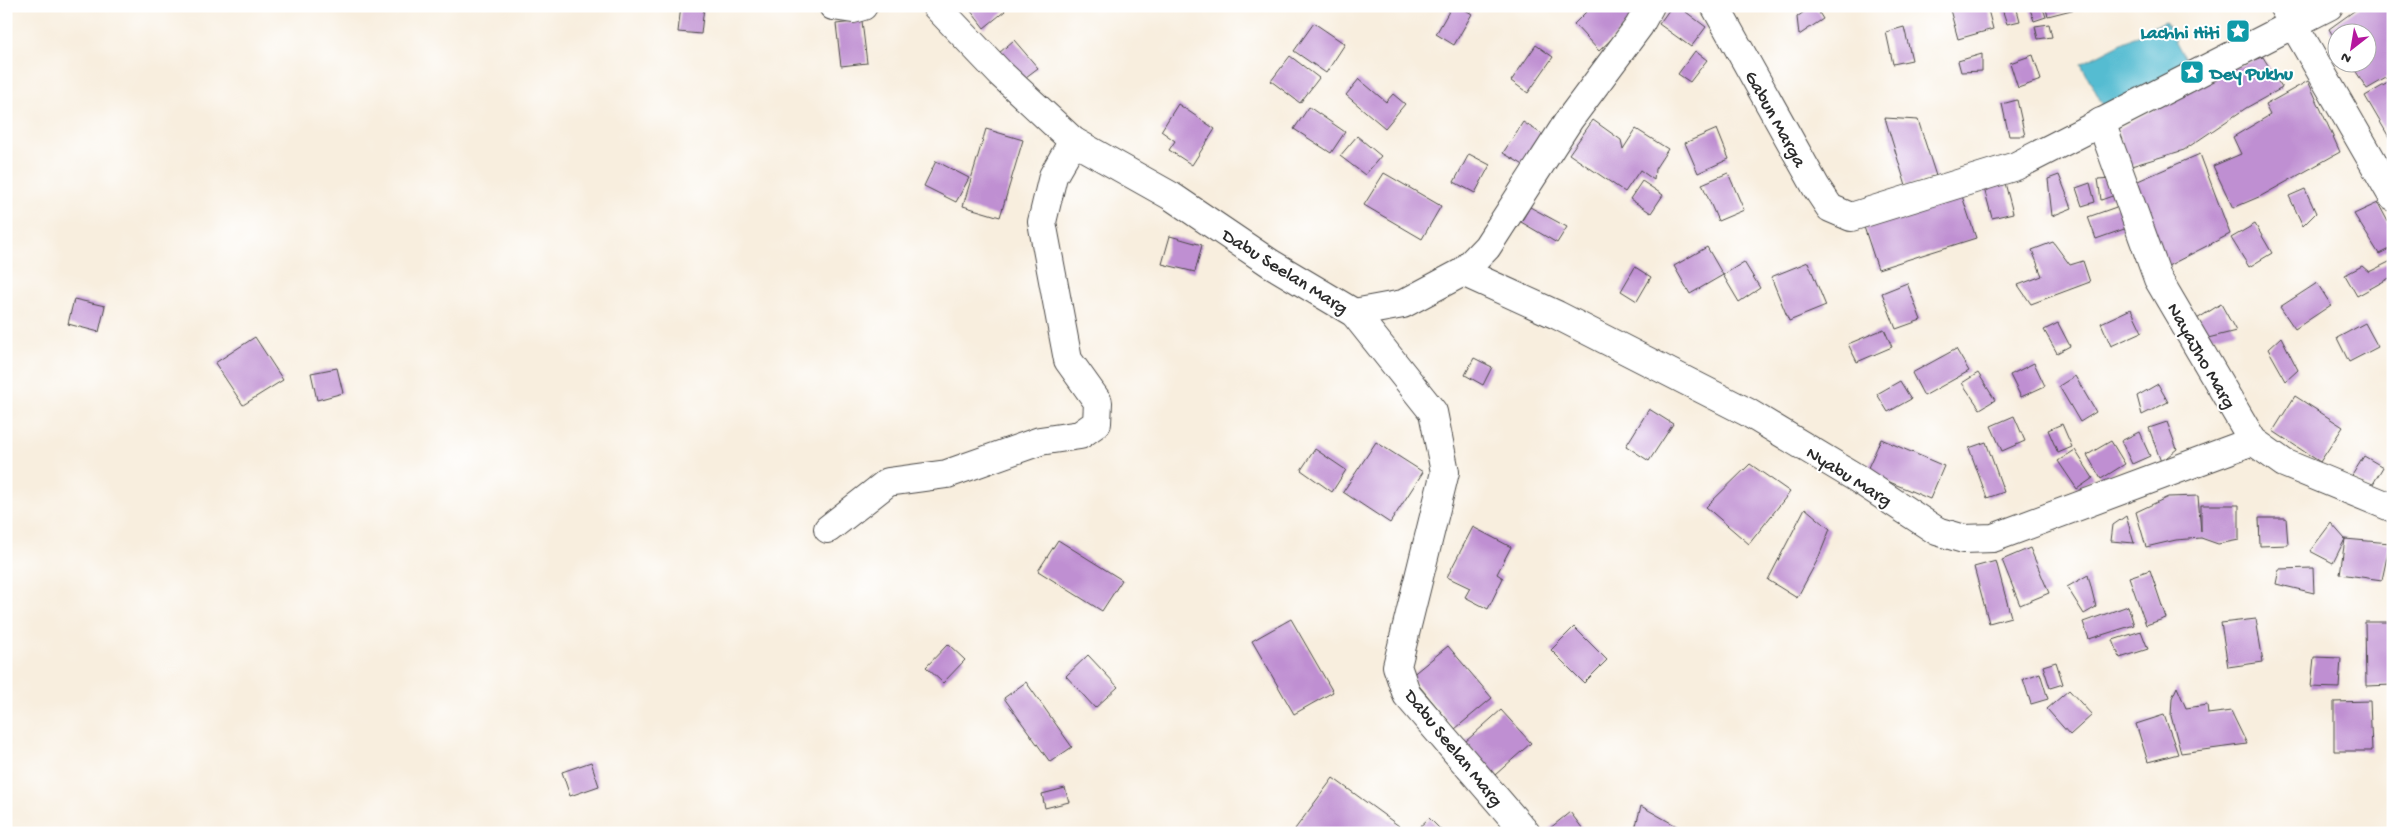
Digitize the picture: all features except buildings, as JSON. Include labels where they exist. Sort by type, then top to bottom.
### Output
[{"type":"street","points":[[833,6],[853,9],[863,6]]},
{"type":"street","name":"Dabu Seelan Marg","points":[[936,6],[1001,74],[1073,141],[1171,196],[1270,263],[1354,313],[1434,412],[1445,472],[1397,666],[1407,695],[1526,833]]},
{"type":"street","points":[[1354,313],[1403,304],[1462,272],[1487,247],[1569,120],[1639,26],[1650,6]]},
{"type":"street","name":"Gabun Marga","points":[[1715,6],[1816,187],[1830,208],[1851,217],[2016,166],[2102,122]]},
{"type":"street","points":[[2102,122],[2289,15],[2329,6]]},
{"type":"street","points":[[2289,15],[2393,197]]},
{"type":"street","name":"NayaJho Marg","points":[[2102,122],[2158,278],[2253,441],[2284,462],[2393,508]]},
{"type":"street","points":[[828,529],[888,482],[947,474],[1040,441],[1080,436],[1097,423],[1098,402],[1068,360],[1042,222],[1053,176],[1073,141]]},
{"type":"street","name":"Nyabu Marg","points":[[1462,272],[1556,315],[1747,412],[1855,477],[1937,531],[1964,539],[1993,538],[2253,441]]},
{"type":"water","points":[[2165,21],[2192,72],[2108,115],[2081,64]]},
{"type":"place","name":"Lachhi Hiti","points":[[2238,31]]},
{"type":"place","name":"Dey Pukhu","points":[[2192,72]]}]
